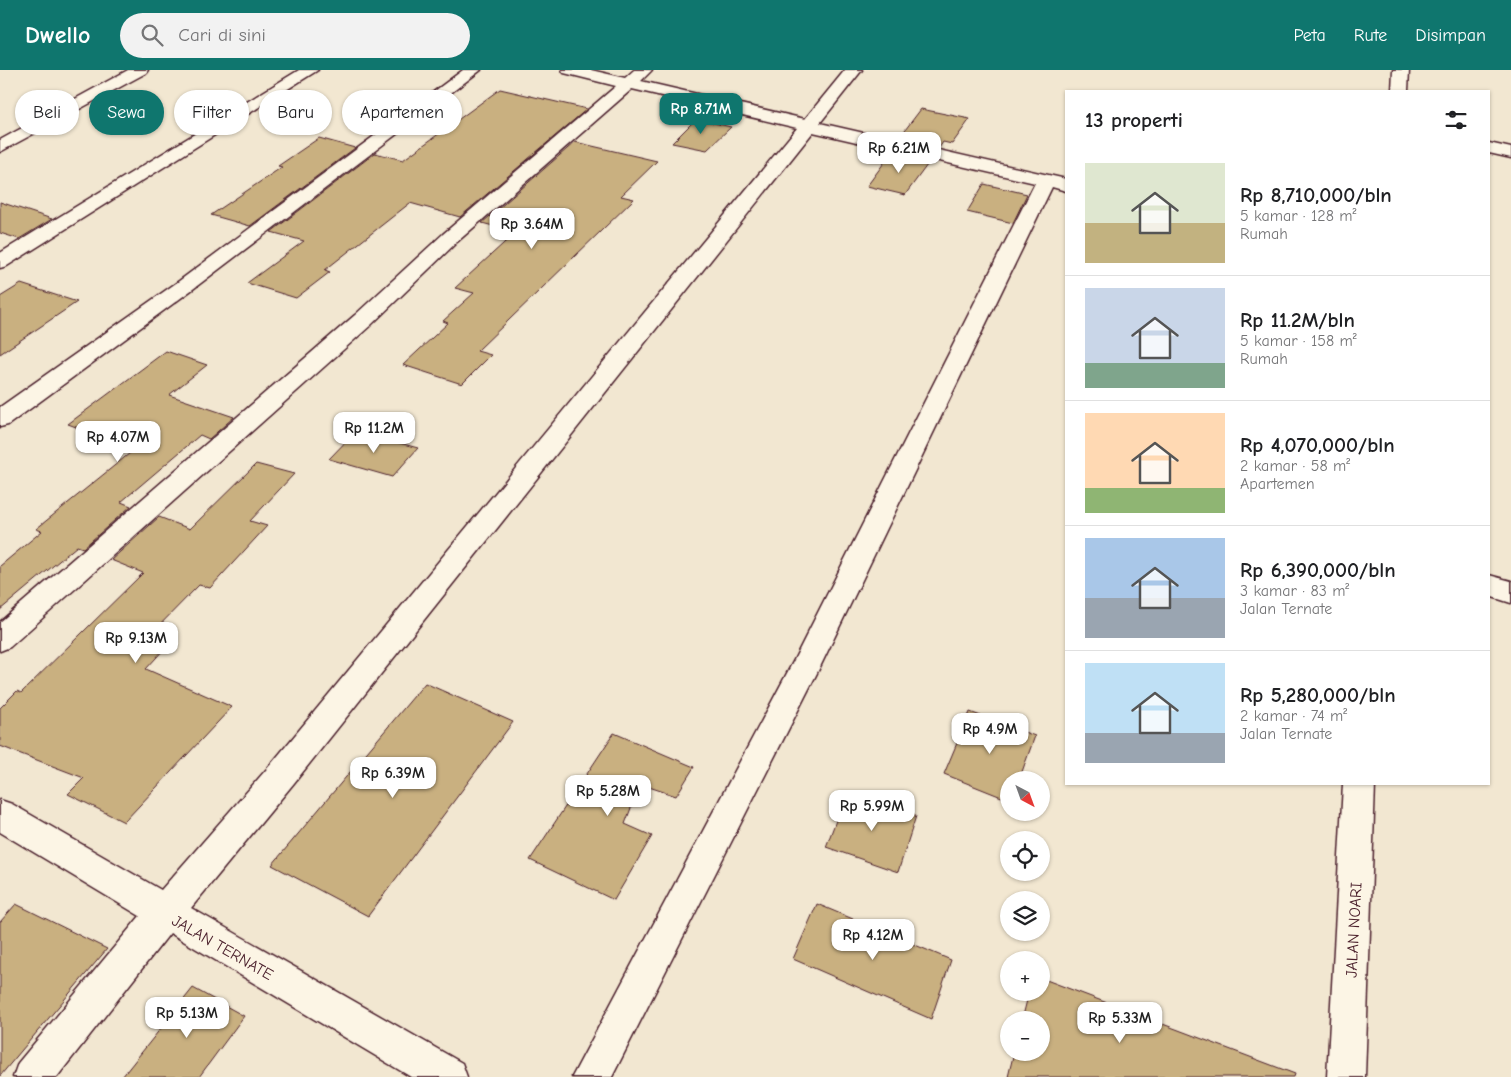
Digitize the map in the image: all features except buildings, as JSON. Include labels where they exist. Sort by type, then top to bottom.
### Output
[{"type":"street","points":[[0,146],[140,70]]},
{"type":"street","points":[[0,262],[310,70]]},
{"type":"street","points":[[0,419],[194,279],[474,70]]},
{"type":"street","points":[[570,70],[637,77],[811,126],[1056,182],[591,1077]]},
{"type":"street","points":[[32,1077],[164,913],[296,758],[811,126],[854,70]]},
{"type":"street","points":[[1400,90],[1401,70]]},
{"type":"street","points":[[0,639],[363,320],[450,238],[637,77]]},
{"type":"street","points":[[1490,148],[1511,152]]},
{"type":"street","points":[[1490,585],[1511,592]]},
{"type":"street","name":"JALAN NOARI","points":[[1346,1077],[1359,785]]},
{"type":"street","name":"JALAN TERNATE","points":[[0,815],[164,913],[448,1077]]}]
